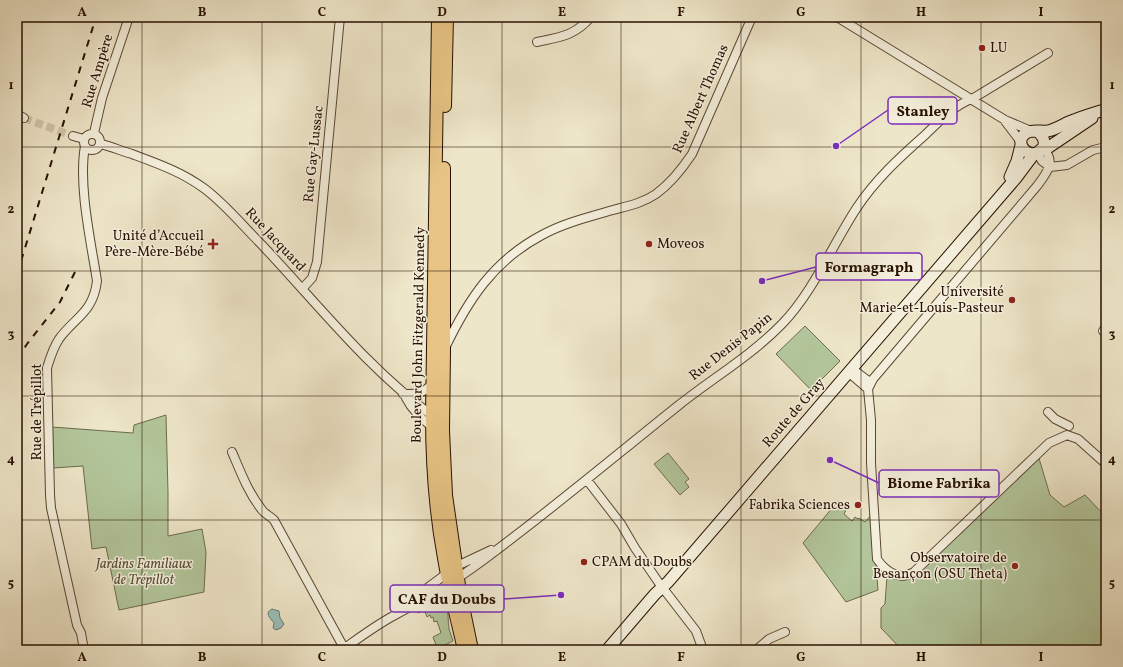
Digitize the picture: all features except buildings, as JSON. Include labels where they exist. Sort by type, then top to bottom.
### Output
[{"type":"main road","name":"Boulevard John Fitzgerald Kennedy","points":[[438,17],[432,384],[435,422],[446,495],[453,575],[464,650]]},
{"type":"main road","name":"Boulevard John Fitzgerald Kennedy","points":[[435,422],[444,350],[444,147],[448,17]]},
{"type":"main road","points":[[1105,110],[1049,147],[1040,151],[1026,152],[1021,144],[1024,135],[1034,131],[1053,130],[1076,119],[1105,110]]},
{"type":"main road","points":[[1034,131],[1043,137],[1044,143],[1040,151]]},
{"type":"main road","name":"Route de Gray","points":[[1001,194],[1014,170],[1021,144]]},
{"type":"main road","name":"Route de Gray","points":[[607,650],[666,592],[1001,194],[1040,151]]},
{"type":"main road","name":"Boulevard John Fitzgerald Kennedy","points":[[453,575],[460,594],[472,650]]},
{"type":"street","name":"Rue Ampère","points":[[94,133],[102,98],[129,17]]},
{"type":"street","name":"Rue Gay-Lussac","points":[[302,289],[312,278],[317,262],[340,17]]},
{"type":"street","points":[[537,42],[573,33],[591,17]]},
{"type":"street","name":"Rue Albert Thomas","points":[[444,350],[460,318],[478,290],[501,264],[523,247],[542,235],[589,217],[639,203],[655,194],[671,182],[692,154],[752,17]]},
{"type":"street","points":[[837,17],[1005,120],[1034,131]]},
{"type":"street","name":"Rue Denis Papin","points":[[343,649],[394,616],[401,607],[506,543],[587,480],[681,403],[761,344],[784,323],[797,307],[856,209],[877,181],[902,155],[963,102],[972,99],[1048,53]]},
{"type":"street","points":[[1005,120],[1021,144]]},
{"type":"street","points":[[72,136],[87,145],[97,149],[100,144],[100,138],[94,133],[88,134],[87,145]]},
{"type":"street","name":"Rue Jacquard","points":[[100,144],[180,172],[219,201],[356,346],[404,394],[435,422]]},
{"type":"street","name":"Rue de Trépillot","points":[[84,650],[51,508],[47,368],[52,352],[60,338],[88,309],[96,291],[97,281],[86,204],[83,163],[87,145]]},
{"type":"street","points":[[1040,151],[1042,161],[1050,167],[1067,164],[1093,150],[1106,147]]},
{"type":"street","points":[[1050,167],[1038,186],[883,367],[869,386],[871,420],[870,445],[877,559],[882,567],[889,572],[901,576],[909,575],[914,572],[1049,443],[1067,435],[1078,440],[1106,464]]},
{"type":"street","points":[[852,371],[869,386]]},
{"type":"street","points":[[404,394],[418,394],[425,392],[432,384]]},
{"type":"street","name":"Rue Jacquard","points":[[404,394],[410,406],[421,418],[435,422]]},
{"type":"street","points":[[1048,412],[1055,419],[1069,426]]},
{"type":"street","points":[[232,452],[247,488],[263,511],[274,520],[343,649]]},
{"type":"street","points":[[587,480],[621,524],[635,548],[696,631],[703,650]]},
{"type":"street","points":[[756,650],[769,638],[785,632]]},
{"type":"green space","points":[[805,326],[840,361],[811,390],[776,354]]},
{"type":"green space","name":"Jardins Familiaux de Trépillot","points":[[166,415],[168,536],[202,529],[206,552],[204,592],[119,610],[106,547],[92,549],[83,466],[53,468],[52,427],[133,433],[134,425]]},
{"type":"green space","points":[[668,453],[689,479],[685,482],[689,487],[680,495],[654,464]]},
{"type":"green space","name":"Observatoire de Besançon (OSU Theta)","points":[[1038,455],[1050,495],[1064,507],[1085,495],[1106,517],[1106,650],[902,650],[881,628],[881,608],[885,604],[887,576],[901,580],[909,578]]},
{"type":"green space","points":[[838,501],[845,507],[844,508],[846,510],[844,514],[852,521],[855,517],[865,522],[872,514],[878,590],[846,602],[803,543]]},
{"type":"green space","points":[[434,601],[446,608],[449,629],[453,641],[435,650],[426,650],[436,645],[433,637],[441,633],[437,621],[434,622],[433,617],[431,618],[430,615],[427,617],[425,612],[422,611],[418,613],[416,610]]},
{"type":"water","points":[[272,609],[279,611],[280,618],[284,624],[281,628],[276,630],[273,628],[274,623],[268,614],[268,612]]},
{"type":"tunnel","points":[[24,118],[73,136]]},
{"type":"railway","points":[[17,274],[96,17]]},
{"type":"railway","points":[[17,359],[60,302],[75,272]]},
{"type":"place","name":"LU","points":[[982,48]]},
{"type":"place","name":"Stanley","points":[[836,146]]},
{"type":"place","name":"Unité d’Accueil Père-Mère-Bébé","points":[[213,244]]},
{"type":"place","name":"Moveos","points":[[649,244]]},
{"type":"place","name":"Formagraph","points":[[762,281]]},
{"type":"place","name":"Université Marie-et-Louis-Pasteur","points":[[1012,300]]},
{"type":"place","name":"Biome Fabrika","points":[[830,460]]},
{"type":"place","name":"Fabrika Sciences","points":[[858,505]]},
{"type":"place","name":"CPAM du Doubs","points":[[584,562]]},
{"type":"place","name":"Observatoire de Besançon (OSU Theta)","points":[[1015,566]]},
{"type":"place","name":"CAF du Doubs","points":[[561,595]]}]
